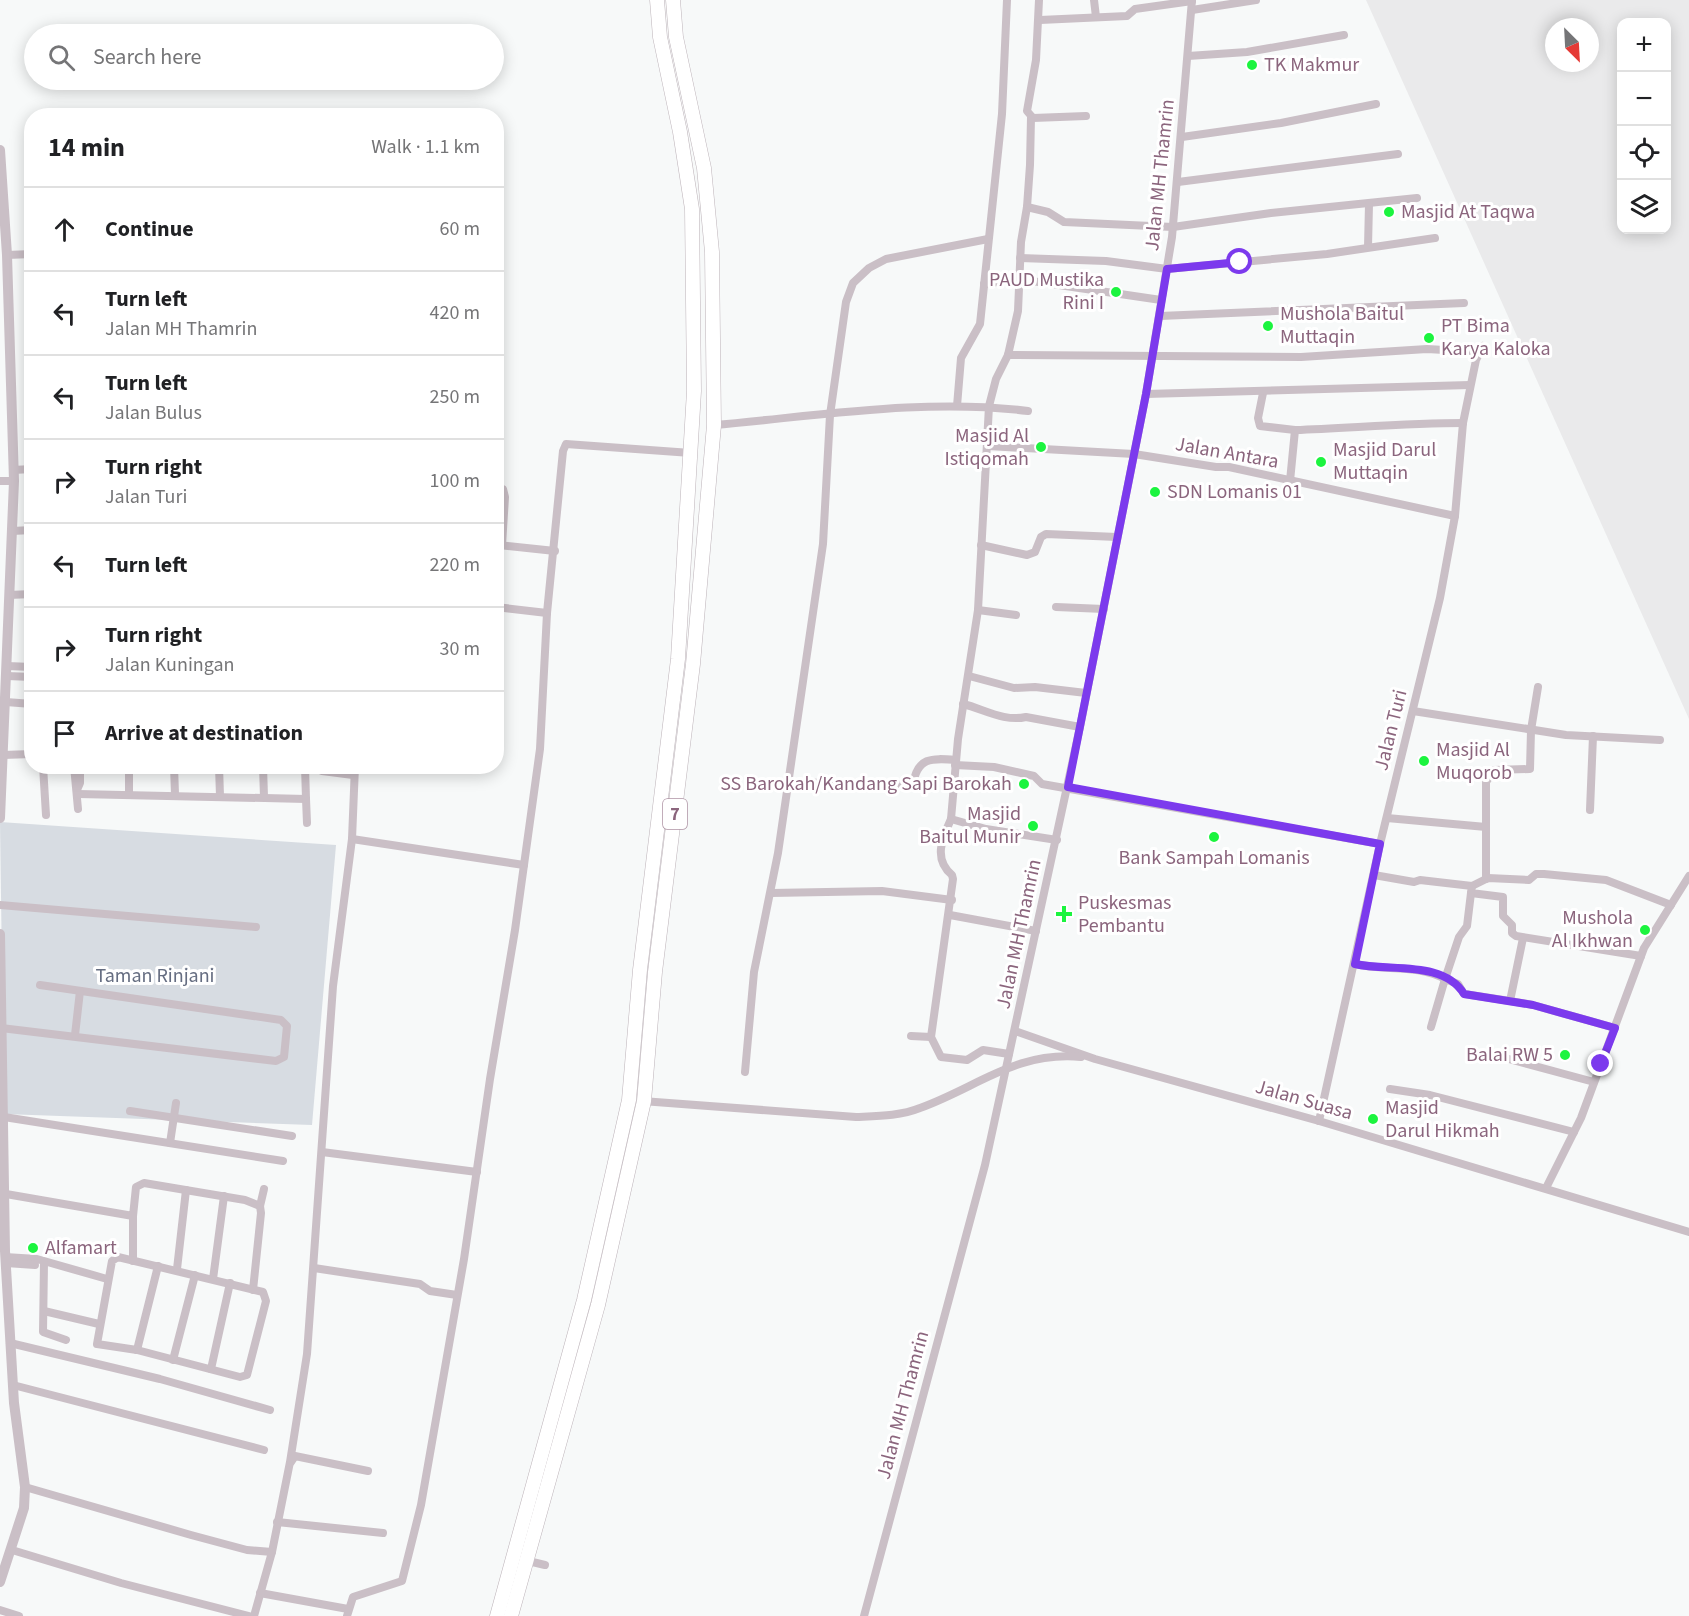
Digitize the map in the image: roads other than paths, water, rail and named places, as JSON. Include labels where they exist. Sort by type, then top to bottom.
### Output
[{"type":"highway","name":"7","points":[[496,1616],[584,1300],[629,1100],[640,970],[678,659],[694,391],[692,209],[687,171],[660,37],[657,0]]},
{"type":"highway","name":"7","points":[[511,1616],[598,1305],[644,1101],[655,972],[693,664],[714,425],[710,212],[704,168],[676,37],[673,0]]},
{"type":"highway","points":[[694,286],[712,286]]},
{"type":"highway","points":[[694,391],[715,388]]},
{"type":"highway","points":[[689,491],[708,491]]},
{"type":"highway","points":[[660,805],[675,807]]},
{"type":"street","points":[[957,405],[961,358],[980,324],[1002,114],[1007,0]]},
{"type":"street","points":[[1010,1054],[986,1049],[967,1060],[941,1057],[932,1037],[952,900],[952,875],[944,868],[940,856],[951,819],[963,704],[978,610],[989,406],[996,379],[1008,356],[1019,304],[1018,279],[1027,207],[1031,117],[1028,104],[1040,20],[1039,0]]},
{"type":"street","points":[[1094,0],[1096,17]]},
{"type":"street","points":[[1040,20],[1127,16],[1135,9],[1256,0]]},
{"type":"street","name":"Jalan MH Thamrin","points":[[864,1616],[985,1165],[1068,787],[1160,316],[1178,182],[1192,4]]},
{"type":"street","points":[[1188,56],[1247,52],[1344,35]]},
{"type":"street","points":[[1182,137],[1281,123],[1376,104]]},
{"type":"street","points":[[1031,117],[1086,116]]},
{"type":"street","points":[[0,150],[14,476],[0,818]]},
{"type":"street","points":[[1178,182],[1398,154]]},
{"type":"street","points":[[1027,207],[1042,210],[1064,222],[1173,227],[1271,213],[1417,198]]},
{"type":"street","points":[[1368,247],[1369,204]]},
{"type":"street","points":[[1020,258],[1117,262],[1167,269],[1327,254],[1435,238]]},
{"type":"street","points":[[745,1072],[754,972],[771,893],[823,544],[830,415],[846,302],[853,283],[869,268],[889,258],[988,239]]},
{"type":"street","points":[[5,250],[24,253]]},
{"type":"street","points":[[984,284],[1018,279],[1161,300]]},
{"type":"street","points":[[1160,316],[1464,303]]},
{"type":"street","name":"Jalan Turi","points":[[1152,357],[1301,357],[1427,349],[1481,349],[1470,385],[1463,423],[1455,516],[1440,598],[1380,844],[1319,1121]]},
{"type":"street","points":[[1008,356],[1109,354],[1152,357]]},
{"type":"street","points":[[1146,394],[1263,393],[1470,385]]},
{"type":"street","points":[[1263,393],[1258,418],[1261,427],[1370,428],[1397,423],[1463,423]]},
{"type":"street","points":[[714,425],[957,405],[1028,411]]},
{"type":"street","points":[[1290,481],[1295,429]]},
{"type":"street","points":[[260,1593],[348,1613],[353,1597],[402,1581],[421,1505],[457,1295],[524,865],[540,749],[547,613],[555,551],[561,458],[566,444],[691,453]]},
{"type":"street","name":"Jalan Antara","points":[[988,446],[1134,454],[1228,467],[1455,516]]},
{"type":"street","points":[[0,481],[24,472]]},
{"type":"street","points":[[504,492],[506,497],[504,511]]},
{"type":"street","points":[[12,531],[24,530]]},
{"type":"street","points":[[981,545],[1027,555],[1035,552],[1041,537],[1046,534],[1117,537]]},
{"type":"street","points":[[504,546],[555,551]]},
{"type":"street","points":[[9,595],[24,594]]},
{"type":"street","points":[[1056,607],[1104,609]]},
{"type":"street","points":[[504,608],[547,613]]},
{"type":"street","points":[[978,610],[1016,615]]},
{"type":"street","points":[[7,671],[24,668]]},
{"type":"street","points":[[7,671],[24,675]]},
{"type":"street","points":[[969,676],[1014,688],[1035,687],[1086,693]]},
{"type":"street","points":[[1486,879],[1486,782],[1494,770],[1530,769],[1531,730],[1538,687]]},
{"type":"street","points":[[6,702],[24,703]]},
{"type":"street","points":[[963,704],[991,714],[1017,719],[1026,717],[1080,727]]},
{"type":"street","points":[[1413,711],[1531,730],[1660,740]]},
{"type":"street","points":[[1590,810],[1593,736]]},
{"type":"street","points":[[3,755],[24,754]]},
{"type":"street","points":[[786,782],[913,785],[914,773],[926,761],[934,759],[994,767],[1034,776],[1042,784],[1380,844]]},
{"type":"street","points":[[43,774],[46,815]]},
{"type":"street","points":[[75,774],[78,809]]},
{"type":"street","points":[[77,792],[80,774]]},
{"type":"street","points":[[129,774],[129,794]]},
{"type":"street","points":[[174,774],[175,794]]},
{"type":"street","points":[[219,774],[220,796]]},
{"type":"street","points":[[263,774],[264,797]]},
{"type":"street","points":[[304,774],[307,823]]},
{"type":"street","points":[[254,1616],[272,1552],[290,1462],[307,1354],[333,986],[352,839],[354,774]]},
{"type":"street","points":[[77,792],[306,799]]},
{"type":"street","points":[[1387,818],[1486,827]]},
{"type":"street","points":[[951,819],[986,829],[1057,840]]},
{"type":"street","points":[[352,839],[524,865]]},
{"type":"street","points":[[1374,874],[1414,882],[1420,880],[1472,889],[1503,897],[1505,920],[1512,925],[1513,935],[1641,956]]},
{"type":"street","points":[[1431,1027],[1459,937],[1467,926],[1472,889],[1486,879],[1529,880],[1536,874],[1596,878],[1671,905]]},
{"type":"street","points":[[1546,1188],[1574,1132],[1641,956],[1689,876]]},
{"type":"street","points":[[771,893],[882,891],[952,900]]},
{"type":"street","points":[[0,905],[256,927]]},
{"type":"street","points":[[950,915],[1036,931]]},
{"type":"street","points":[[0,934],[6,1194],[4,1255],[12,1385],[25,1487],[24,1508],[0,1582]]},
{"type":"street","points":[[1510,1001],[1523,938]]},
{"type":"street","points":[[1355,964],[1371,968],[1421,970],[1458,984],[1464,994],[1533,1005],[1615,1028]]},
{"type":"street","points":[[1,1028],[75,1035],[276,1061],[284,1057],[287,1026],[281,1020],[40,985]]},
{"type":"street","points":[[75,1035],[80,991]]},
{"type":"street","name":"Jalan Suasa","points":[[1015,1031],[1095,1059],[1319,1121],[1689,1232]]},
{"type":"street","points":[[912,1036],[932,1037]]},
{"type":"street","points":[[1494,1055],[1594,1082]]},
{"type":"street","points":[[629,1100],[856,1117],[883,1116],[919,1109],[1007,1067],[1051,1057],[1095,1059]]},
{"type":"street","points":[[1390,1089],[1430,1095],[1574,1132]]},
{"type":"street","points":[[170,1143],[176,1103]]},
{"type":"street","points":[[130,1111],[292,1136]]},
{"type":"street","points":[[4,1119],[68,1125],[73,1128],[283,1161]]},
{"type":"street","points":[[322,1152],[477,1172]]},
{"type":"street","points":[[133,1261],[135,1192],[140,1184],[224,1196],[260,1206]]},
{"type":"street","points":[[253,1290],[260,1206],[264,1189]]},
{"type":"street","points":[[177,1269],[186,1190]]},
{"type":"street","points":[[6,1194],[133,1216]]},
{"type":"street","points":[[213,1279],[224,1196]]},
{"type":"street","points":[[4,1255],[37,1259],[44,1263],[107,1279]]},
{"type":"street","points":[[115,1258],[158,1266],[263,1292],[267,1301],[247,1375],[240,1377],[137,1350],[97,1344],[107,1279],[115,1258]]},
{"type":"street","points":[[44,1263],[43,1333],[66,1340]]},
{"type":"street","points":[[137,1350],[158,1266]]},
{"type":"street","points":[[314,1268],[420,1284],[430,1291],[457,1295]]},
{"type":"street","points":[[173,1360],[195,1275]]},
{"type":"street","points":[[211,1369],[230,1283]]},
{"type":"street","points":[[44,1311],[99,1324]]},
{"type":"street","points":[[10,1343],[160,1378],[270,1410]]},
{"type":"street","points":[[12,1385],[264,1450]]},
{"type":"street","points":[[290,1462],[295,1456],[301,1456],[368,1471]]},
{"type":"street","points":[[25,1487],[247,1550],[272,1552]]},
{"type":"street","points":[[277,1522],[383,1533]]},
{"type":"street","points":[[12,1550],[249,1616]]},
{"type":"street","points":[[512,1558],[545,1565]]},
{"type":"street","points":[[0,1610],[19,1616]]},
{"type":"place","name":"TK Makmur","points":[[1252,65]]},
{"type":"place","name":"Masjid At Taqwa","points":[[1389,212]]},
{"type":"place","name":"PAUD Mustika Rini I","points":[[1116,292]]},
{"type":"place","name":"Mushola Baitul Muttaqin","points":[[1268,326]]},
{"type":"place","name":"PT Bima Karya Kaloka","points":[[1429,338]]},
{"type":"place","name":"Masjid Al Istiqomah","points":[[1041,447]]},
{"type":"place","name":"Masjid Darul Muttaqin","points":[[1321,462]]},
{"type":"place","name":"SDN Lomanis 01","points":[[1155,492]]},
{"type":"place","name":"Masjid Al Muqorob","points":[[1424,761]]},
{"type":"place","name":"SS Barokah/Kandang Sapi Barokah","points":[[1024,784]]},
{"type":"place","name":"Masjid Baitul Munir","points":[[1033,826]]},
{"type":"place","name":"Bank Sampah Lomanis","points":[[1214,837]]},
{"type":"place","name":"Puskesmas Pembantu","points":[[1064,914]]},
{"type":"place","name":"Mushola Al Ikhwan","points":[[1645,930]]},
{"type":"place","name":"Balai RW 5","points":[[1565,1055]]},
{"type":"place","name":"Masjid Darul Hikmah","points":[[1373,1119]]},
{"type":"place","name":"Alfamart","points":[[33,1248]]},
{"type":"park label","name":"Taman Rinjani","points":[[155,976]]}]
